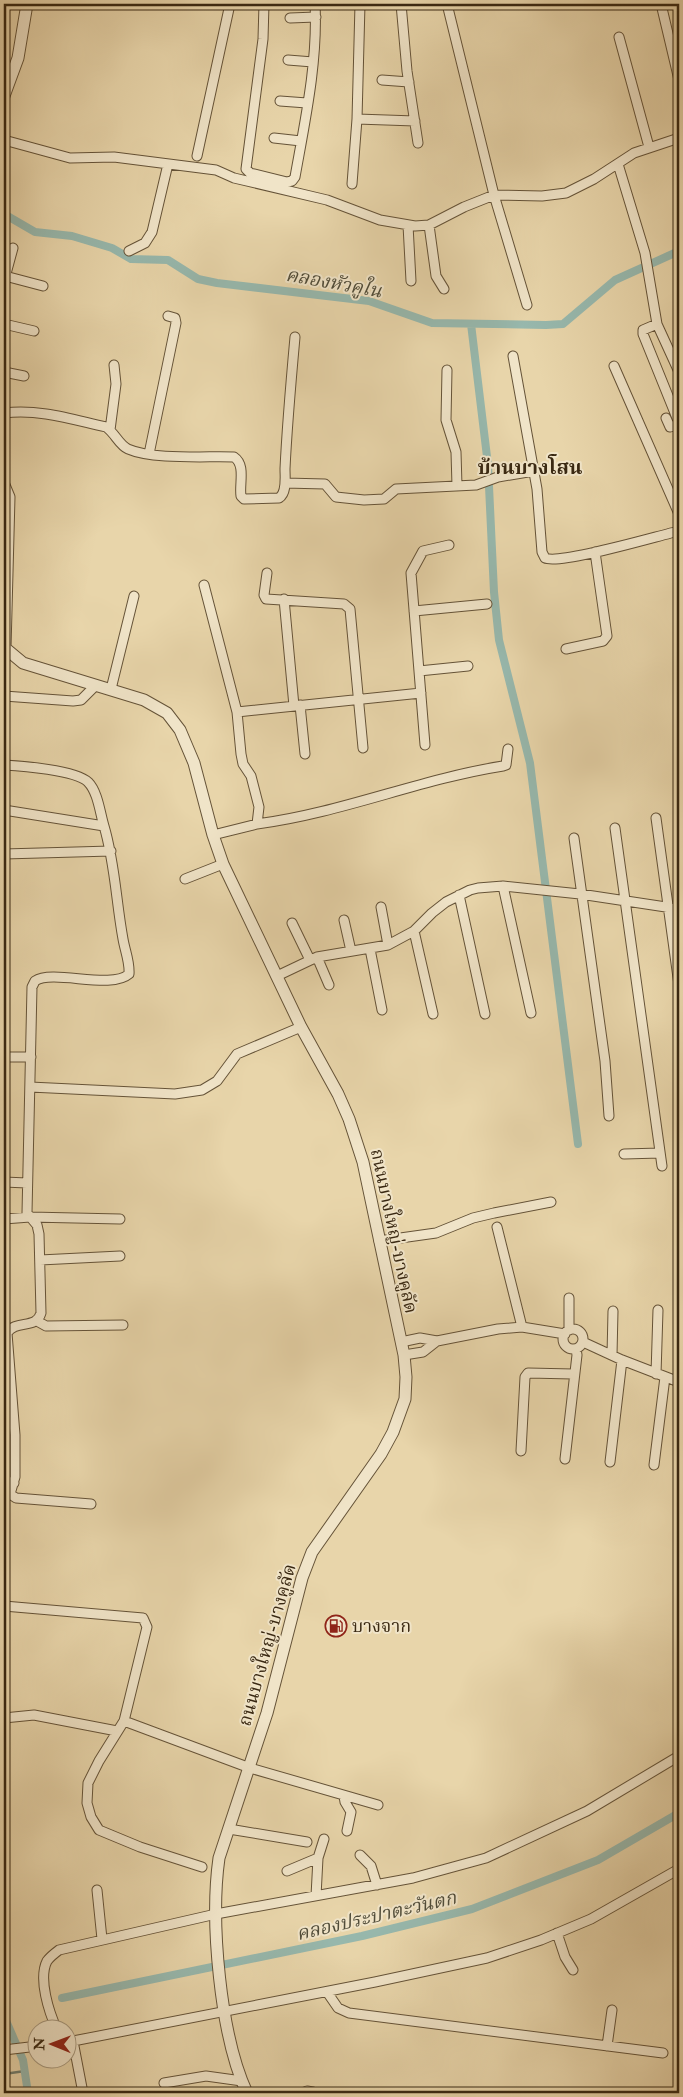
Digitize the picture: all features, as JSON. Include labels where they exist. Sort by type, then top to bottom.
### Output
[{"type":"street","points":[[4,96],[18,58],[27,4]]},
{"type":"street","points":[[196,156],[230,4]]},
{"type":"street","points":[[264,4],[263,39],[246,169],[250,173],[287,182],[295,178],[307,103],[313,62],[315,4]]},
{"type":"street","points":[[352,184],[360,4]]},
{"type":"street","points":[[401,4],[409,82],[418,143]]},
{"type":"street","points":[[447,4],[494,195],[527,305]]},
{"type":"street","points":[[661,4],[679,80]]},
{"type":"street","points":[[290,18],[316,17]]},
{"type":"street","points":[[619,37],[650,147]]},
{"type":"street","points":[[288,60],[313,62]]},
{"type":"street","points":[[382,80],[409,82]]},
{"type":"street","points":[[280,101],[307,103]]},
{"type":"street","points":[[356,119],[415,121]]},
{"type":"street","points":[[274,138],[301,141]]},
{"type":"street","points":[[4,140],[70,158],[114,157],[216,170],[234,178],[327,200],[380,220],[408,225],[429,225],[494,195],[556,195],[575,189],[634,153],[679,138]]},
{"type":"street","points":[[130,251],[145,243],[152,232],[168,164]]},
{"type":"street","points":[[618,164],[645,253],[657,324],[679,372]]},
{"type":"street","points":[[408,225],[411,281]]},
{"type":"street","points":[[429,225],[436,276],[444,288]]},
{"type":"street","points":[[12,248],[4,278],[43,286]]},
{"type":"street","points":[[149,454],[176,323],[175,318],[168,316]]},
{"type":"street","points":[[4,324],[34,331]]},
{"type":"street","points":[[657,324],[647,327],[643,330],[642,334],[678,421],[670,427],[666,418]]},
{"type":"street","points":[[4,413],[40,412],[110,430],[122,446],[128,450],[149,454],[234,457],[239,460],[241,466],[240,489],[241,496],[244,499],[279,498],[284,494],[287,427],[295,337]]},
{"type":"street","points":[[513,356],[534,472],[543,555],[548,559],[554,559],[596,552],[679,531]]},
{"type":"street","points":[[110,430],[116,384],[114,365]]},
{"type":"street","points":[[614,366],[679,514]]},
{"type":"street","points":[[447,370],[446,420],[456,452],[457,486]]},
{"type":"street","points":[[4,372],[24,376]]},
{"type":"street","points":[[284,483],[325,484],[336,497],[364,500],[384,499],[396,490],[483,484],[498,477],[534,472]]},
{"type":"street","name":"ถนนบางใหญ่-บางคูลัด","points":[[4,485],[9,497],[4,649],[23,663],[144,700],[161,709],[180,730],[194,763],[213,835],[223,864],[301,1027],[338,1094],[349,1119],[362,1162],[404,1355],[405,1399],[393,1432],[381,1454],[312,1552],[302,1578],[267,1713],[250,1768],[219,1858],[209,1869],[216,1914],[225,2012],[233,2052],[247,2093]]},
{"type":"street","points":[[425,745],[412,569],[423,551],[449,544]]},
{"type":"street","points":[[566,649],[603,641],[607,636],[596,552]]},
{"type":"street","points":[[267,573],[264,597],[344,604],[348,606],[363,748]]},
{"type":"street","points":[[204,585],[237,712],[241,754],[251,776],[259,807],[257,824]]},
{"type":"street","points":[[112,689],[134,596]]},
{"type":"street","points":[[284,600],[297,705],[306,754]]},
{"type":"street","points":[[414,611],[487,604]]},
{"type":"street","points":[[419,671],[468,666]]},
{"type":"street","points":[[4,696],[73,701],[81,700],[89,695],[96,685]]},
{"type":"street","points":[[237,712],[421,693]]},
{"type":"street","points":[[213,835],[257,824],[291,820],[450,777],[503,766],[506,765],[508,748]]},
{"type":"street","points":[[4,765],[65,773],[88,782],[94,793],[111,852],[129,974],[122,978],[86,980],[44,977],[35,981],[32,987],[27,1213],[37,1225],[39,1234],[41,1313],[37,1321]]},
{"type":"street","points":[[4,810],[104,826]]},
{"type":"street","points":[[656,818],[679,985]]},
{"type":"street","points":[[615,828],[662,1166]]},
{"type":"street","points":[[574,838],[580,894],[605,1061],[609,1116]]},
{"type":"street","points":[[4,854],[111,852]]},
{"type":"street","points":[[184,879],[223,864]]},
{"type":"street","points":[[277,976],[314,958],[370,949],[388,945],[405,938],[432,912],[470,890],[504,886],[580,894],[679,909]]},
{"type":"street","points":[[504,886],[531,1013]]},
{"type":"street","points":[[459,895],[484,1014]]},
{"type":"street","points":[[381,907],[388,945]]},
{"type":"street","points":[[344,920],[351,951]]},
{"type":"street","points":[[292,923],[330,985]]},
{"type":"street","points":[[414,931],[434,1014]]},
{"type":"street","points":[[370,949],[382,1010]]},
{"type":"street","points":[[30,1087],[174,1094],[202,1090],[217,1081],[237,1054],[301,1027]]},
{"type":"street","points":[[4,1057],[31,1056]]},
{"type":"street","points":[[624,1154],[660,1153]]},
{"type":"street","points":[[4,1182],[27,1183]]},
{"type":"street","points":[[379,1241],[436,1233],[487,1214],[551,1202]]},
{"type":"street","points":[[4,1219],[30,1217],[120,1219]]},
{"type":"street","points":[[497,1227],[522,1327]]},
{"type":"street","points":[[40,1260],[120,1256]]},
{"type":"street","points":[[569,1298],[567,1332],[563,1340],[567,1347],[579,1345],[679,1382]]},
{"type":"street","points":[[654,1465],[661,1376],[658,1310]]},
{"type":"street","points":[[612,1356],[613,1311]]},
{"type":"street","points":[[91,1504],[16,1498],[7,1495],[14,1482],[15,1435],[7,1327],[37,1321],[46,1326],[123,1325]]},
{"type":"street","points":[[401,1342],[420,1338],[437,1341],[498,1329],[522,1327],[567,1332],[572,1329],[580,1331],[583,1338],[579,1345],[574,1374],[565,1458]]},
{"type":"street","points":[[404,1355],[423,1352],[437,1341]]},
{"type":"street","points":[[610,1462],[622,1360]]},
{"type":"street","points":[[521,1451],[525,1377],[528,1373],[574,1374]]},
{"type":"street","points":[[4,1482],[14,1482]]},
{"type":"street","points":[[4,1606],[143,1618],[147,1627],[124,1720],[88,1783],[87,1803],[95,1826],[114,1838],[209,1869]]},
{"type":"street","points":[[4,1718],[34,1715],[117,1731]]},
{"type":"street","points":[[124,1720],[250,1768],[378,1805]]},
{"type":"street","points":[[54,2020],[44,1983],[44,1970],[48,1959],[59,1950],[216,1914],[413,1878],[486,1858],[587,1812],[679,1756]]},
{"type":"street","points":[[344,1796],[351,1812],[347,1830]]},
{"type":"street","points":[[229,1829],[307,1842]]},
{"type":"street","points":[[316,1896],[318,1858],[324,1839]]},
{"type":"street","points":[[360,1855],[371,1866],[377,1885]]},
{"type":"street","points":[[287,1871],[318,1858]]},
{"type":"street","points":[[78,2040],[327,1992],[487,1958],[590,1919],[679,1869]]},
{"type":"street","points":[[97,1890],[102,1939]]},
{"type":"street","points":[[557,1933],[573,1970]]},
{"type":"street","points":[[327,1992],[338,2008],[349,2013],[663,2053]]},
{"type":"street","points":[[607,2046],[612,2010]]},
{"type":"street","points":[[4,2050],[28,2047]]},
{"type":"street","points":[[77,2070],[83,2093]]},
{"type":"street","points":[[164,2083],[206,2076],[242,2081]]},
{"type":"street","points":[[302,2093],[307,2091],[313,2092]]},
{"type":"waterway","name":"คลองหัวคูใน","points":[[4,214],[35,232],[72,236],[112,248],[131,259],[168,260],[198,279],[217,283],[369,301],[432,323],[563,324],[615,280],[679,251]]},
{"type":"waterway","points":[[471,324],[488,465],[494,592],[499,640],[530,763],[578,1144]]},
{"type":"waterway","name":"คลองประปาตะวันตก","points":[[62,1998],[362,1936],[472,1909],[598,1860],[679,1813]]},
{"type":"waterway","points":[[4,2016],[23,2060],[28,2093]]},
{"type":"waterway","points":[[4,2074],[25,2071]]},
{"type":"tunnel","points":[[313,2092],[321,2093]]},
{"type":"place","name":"บางจาก","points":[[336,1626]]},
{"type":"district","name":"บ้านบางโสน","points":[[530,467]]}]
